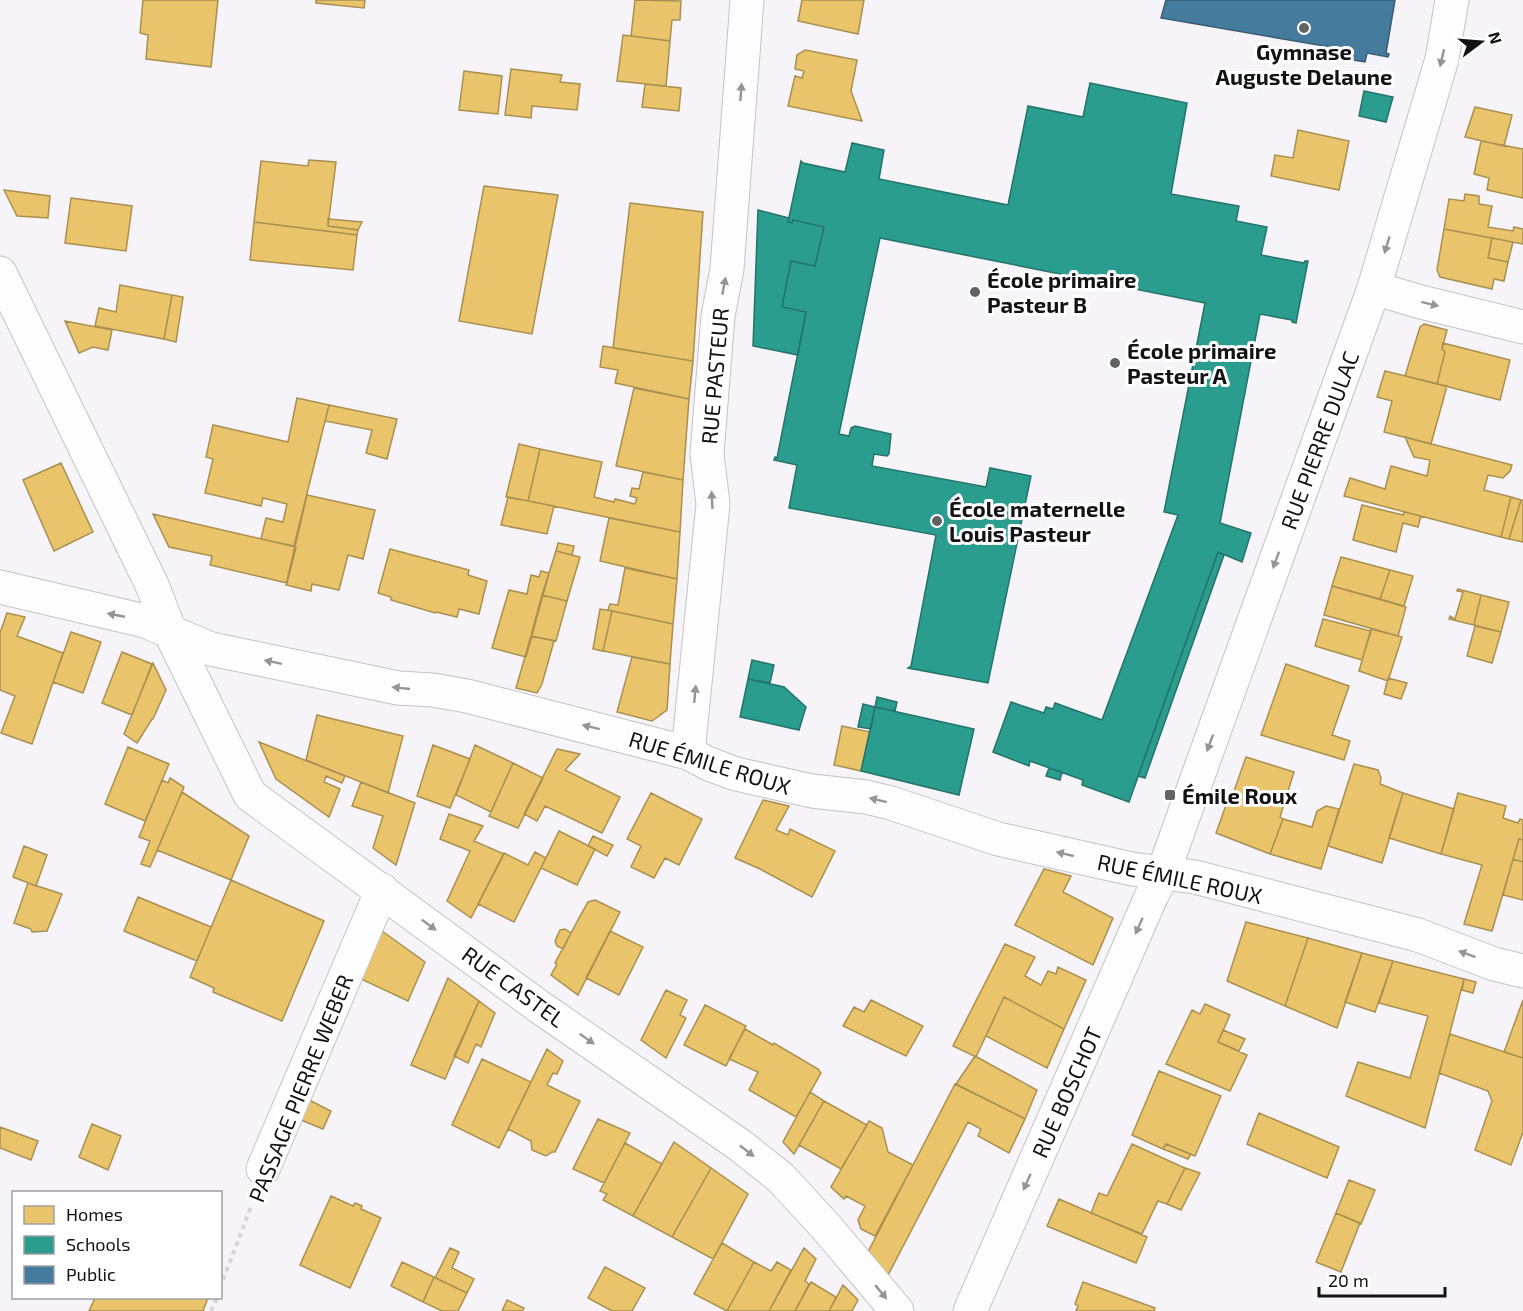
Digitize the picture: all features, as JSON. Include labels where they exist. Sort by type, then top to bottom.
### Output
[{"type":"street","name":"RUE PASTEUR","points":[[688,753],[713,504],[707,454],[718,316],[727,269],[747,0]]},
{"type":"street","name":"RUE PIERRE DULAC","points":[[1163,873],[1374,288],[1442,59],[1452,0]]},
{"type":"street","name":"RUE CASTEL","points":[[0,273],[152,585],[171,634],[250,795],[541,1008],[741,1146],[781,1178],[827,1228],[897,1311]]},
{"type":"street","points":[[1374,288],[1523,327]]},
{"type":"street","name":"RUE ÉMILE ROUX","points":[[0,587],[145,621],[211,650],[398,688],[433,690],[467,696],[688,753],[736,774],[786,787],[866,797],[891,803],[998,839],[1132,869],[1195,877],[1418,935],[1494,964],[1523,971]]},
{"type":"street","name":"RUE BOSCHOT","points":[[970,1311],[1146,907],[1163,873]]},
{"type":"street","name":"PASSAGE PIERRE WEBER","points":[[263,1169],[382,890]]},
{"type":"path","name":"PASSAGE PIERRE WEBER","points":[[222,1283],[263,1169]]},
{"type":"building: Homes","points":[[143,0],[218,0],[211,67],[146,59],[148,35],[140,33]]},
{"type":"building: Homes","points":[[316,0],[365,0],[364,8],[316,3]]},
{"type":"building: Homes","points":[[635,0],[681,1],[680,20],[672,20],[670,41],[631,36]]},
{"type":"building: Homes","points":[[802,0],[864,0],[858,34],[798,21]]},
{"type":"building: Homes","points":[[623,35],[670,41],[666,86],[617,81]]},
{"type":"building: Homes","points":[[805,50],[857,60],[851,91],[862,121],[788,106],[795,76],[802,78],[804,71],[795,69],[797,55]]},
{"type":"building: Homes","points":[[511,69],[562,75],[560,82],[580,84],[577,110],[532,106],[531,118],[505,115]]},
{"type":"building: Homes","points":[[464,71],[502,76],[498,114],[459,110]]},
{"type":"building: Homes","points":[[645,84],[681,88],[679,111],[642,107]]},
{"type":"building: Homes","points":[[1475,107],[1512,115],[1504,146],[1465,137]]},
{"type":"building: Homes","points":[[1298,130],[1349,141],[1339,190],[1271,176],[1275,155],[1293,158]]},
{"type":"building: Homes","points":[[1481,141],[1523,149],[1523,198],[1487,190],[1489,178],[1474,174]]},
{"type":"building: Homes","points":[[309,160],[336,162],[328,226],[358,230],[357,235],[254,222],[261,161],[308,166]]},
{"type":"building: Homes","points":[[484,186],[558,195],[532,334],[459,321]]},
{"type":"building: Homes","points":[[4,190],[50,196],[48,218],[17,216]]},
{"type":"building: Homes","points":[[1465,194],[1479,196],[1479,204],[1492,206],[1488,227],[1513,231],[1514,227],[1523,229],[1523,244],[1444,229],[1449,199],[1464,201]]},
{"type":"building: Homes","points":[[71,198],[132,206],[126,251],[65,243]]},
{"type":"building: Homes","points":[[630,203],[703,212],[693,361],[613,348]]},
{"type":"building: Homes","points":[[328,219],[362,222],[358,230],[328,226]]},
{"type":"building: Homes","points":[[254,222],[357,235],[353,270],[250,260]]},
{"type":"building: Homes","points":[[1444,229],[1492,238],[1488,258],[1508,262],[1504,281],[1494,279],[1492,289],[1440,277],[1437,270]]},
{"type":"building: Homes","points":[[1492,238],[1513,242],[1508,262],[1488,258]]},
{"type":"building: Homes","points":[[120,285],[172,295],[164,339],[95,326],[99,308],[116,312]]},
{"type":"building: Homes","points":[[172,295],[183,297],[176,342],[164,339]]},
{"type":"building: Homes","points":[[65,321],[112,330],[108,350],[93,347],[79,353]]},
{"type":"building: Homes","points":[[1424,324],[1447,330],[1442,349],[1445,352],[1437,384],[1405,376],[1420,327]]},
{"type":"building: Homes","points":[[1443,343],[1510,360],[1500,400],[1437,384],[1445,352],[1442,349]]},
{"type":"building: Homes","points":[[603,346],[693,361],[689,399],[615,383],[618,370],[600,367]]},
{"type":"building: Homes","points":[[1385,371],[1447,386],[1431,444],[1384,432],[1392,401],[1377,397]]},
{"type":"building: Homes","points":[[634,388],[689,399],[683,480],[616,466]]},
{"type":"building: Homes","points":[[297,398],[329,405],[294,546],[261,539],[266,518],[283,522],[287,504],[263,498],[261,506],[205,493],[213,459],[206,457],[213,425],[288,442]]},
{"type":"building: Homes","points":[[329,405],[397,419],[387,459],[366,453],[372,430],[325,421]]},
{"type":"building: Homes","points":[[1405,437],[1512,465],[1503,478],[1488,475],[1484,490],[1511,497],[1501,537],[1344,496],[1350,478],[1385,489],[1391,466],[1427,476],[1430,460],[1414,457]]},
{"type":"building: Homes","points":[[519,444],[540,449],[528,501],[506,497]]},
{"type":"building: Homes","points":[[540,449],[602,462],[594,497],[614,502],[615,499],[635,504],[637,498],[630,496],[632,488],[639,489],[643,472],[683,480],[680,532],[528,501]]},
{"type":"building: Homes","points":[[61,463],[93,532],[54,551],[23,480]]},
{"type":"building: Homes","points":[[307,495],[375,510],[363,559],[348,555],[339,590],[312,584],[311,591],[286,585]]},
{"type":"building: Homes","points":[[508,497],[554,506],[547,534],[501,525]]},
{"type":"building: Homes","points":[[1511,497],[1521,500],[1509,539],[1501,537]]},
{"type":"building: Homes","points":[[1521,500],[1523,500],[1523,542],[1509,539]]},
{"type":"building: Homes","points":[[1362,505],[1403,515],[1404,512],[1421,516],[1418,527],[1403,523],[1396,552],[1353,540]]},
{"type":"building: Homes","points":[[153,514],[296,547],[287,583],[210,565],[212,556],[169,547]]},
{"type":"building: Homes","points":[[609,518],[680,532],[677,579],[600,561]]},
{"type":"building: Homes","points":[[558,543],[574,546],[572,555],[556,551]]},
{"type":"building: Homes","points":[[390,549],[469,570],[468,575],[487,581],[479,614],[459,609],[457,617],[435,613],[391,600],[391,597],[378,593]]},
{"type":"building: Homes","points":[[556,551],[580,557],[567,601],[542,595]]},
{"type":"building: Homes","points":[[1341,557],[1390,570],[1380,599],[1332,586]]},
{"type":"building: Homes","points":[[625,568],[677,579],[673,624],[608,610],[610,604],[618,605]]},
{"type":"building: Homes","points":[[1390,570],[1413,576],[1404,606],[1380,599]]},
{"type":"building: Homes","points":[[541,571],[549,573],[526,657],[492,648],[509,590],[527,594],[531,575],[539,577]]},
{"type":"building: Homes","points":[[1332,586],[1406,607],[1398,636],[1324,615]]},
{"type":"building: Homes","points":[[1458,589],[1481,595],[1474,625],[1449,619],[1450,616],[1455,619],[1463,592],[1457,591]]},
{"type":"building: Homes","points":[[542,595],[567,601],[556,641],[531,636]]},
{"type":"building: Homes","points":[[1481,595],[1509,602],[1501,632],[1474,625]]},
{"type":"building: Homes","points":[[600,609],[612,611],[603,651],[593,649]]},
{"type":"building: Homes","points":[[612,611],[673,624],[670,664],[603,651]]},
{"type":"building: Homes","points":[[7,613],[25,617],[17,636],[63,653],[32,744],[1,733],[15,696],[0,690],[0,633]]},
{"type":"building: Homes","points":[[1323,619],[1371,631],[1362,660],[1315,646]]},
{"type":"building: Homes","points":[[1475,626],[1501,632],[1492,663],[1467,656]]},
{"type":"building: Homes","points":[[1371,629],[1402,637],[1388,681],[1359,671]]},
{"type":"building: Homes","points":[[71,632],[101,642],[83,693],[53,682]]},
{"type":"building: Homes","points":[[531,636],[554,641],[542,684],[537,693],[516,688]]},
{"type":"building: Homes","points":[[122,652],[152,664],[132,715],[102,703]]},
{"type":"building: Homes","points":[[632,657],[670,664],[667,710],[652,721],[617,712]]},
{"type":"building: Homes","points":[[153,663],[166,690],[153,719],[137,743],[124,734]]},
{"type":"building: Homes","points":[[1286,664],[1349,686],[1332,735],[1350,741],[1344,760],[1261,735]]},
{"type":"building: Homes","points":[[1388,678],[1407,683],[1401,699],[1384,694]]},
{"type":"building: Homes","points":[[317,715],[403,736],[388,793],[306,760]]},
{"type":"building: Homes","points":[[842,726],[870,732],[861,771],[834,765]]},
{"type":"building: Homes","points":[[259,742],[345,776],[342,783],[326,776],[324,782],[340,789],[329,817],[276,779]]},
{"type":"building: Homes","points":[[433,745],[470,759],[450,808],[417,796]]},
{"type":"building: Homes","points":[[475,745],[513,763],[491,812],[456,795]]},
{"type":"building: Homes","points":[[128,747],[169,764],[145,821],[105,804]]},
{"type":"building: Homes","points":[[557,749],[580,754],[565,770],[620,797],[602,833],[545,806],[537,821],[524,814]]},
{"type":"building: Homes","points":[[1246,757],[1294,772],[1280,817],[1283,819],[1270,854],[1216,833]]},
{"type":"building: Homes","points":[[513,763],[543,778],[518,828],[489,816]]},
{"type":"building: Homes","points":[[1354,764],[1378,770],[1381,778],[1380,784],[1403,793],[1382,863],[1328,846]]},
{"type":"building: Homes","points":[[170,778],[184,787],[150,867],[141,864],[150,841],[139,837],[162,780],[168,783]]},
{"type":"building: Homes","points":[[361,782],[415,803],[396,865],[373,848],[383,816],[352,806]]},
{"type":"building: Homes","points":[[182,792],[249,836],[231,880],[157,850]]},
{"type":"building: Homes","points":[[651,793],[702,819],[679,865],[665,858],[654,878],[631,867],[641,846],[627,839]]},
{"type":"building: Homes","points":[[1403,793],[1454,809],[1441,854],[1389,838]]},
{"type":"building: Homes","points":[[1458,793],[1506,806],[1503,818],[1518,823],[1520,819],[1523,820],[1523,840],[1519,839],[1492,931],[1464,924],[1482,865],[1441,854]]},
{"type":"building: Homes","points":[[763,800],[789,806],[776,830],[788,835],[790,829],[835,851],[812,897],[735,858]]},
{"type":"building: Homes","points":[[1326,806],[1339,809],[1321,869],[1270,854],[1283,819],[1312,827],[1317,811]]},
{"type":"building: Homes","points":[[449,814],[483,826],[474,841],[504,854],[471,918],[447,901],[470,851],[440,839]]},
{"type":"building: Homes","points":[[559,831],[595,849],[577,885],[541,868]]},
{"type":"building: Homes","points":[[593,836],[613,845],[607,856],[588,846]]},
{"type":"building: Homes","points":[[1519,839],[1523,840],[1523,862],[1513,859]]},
{"type":"building: Homes","points":[[24,846],[47,855],[36,886],[13,877]]},
{"type":"building: Homes","points":[[535,852],[546,858],[514,922],[478,904],[504,853],[528,865]]},
{"type":"building: Homes","points":[[1513,859],[1523,862],[1523,900],[1503,895]]},
{"type":"building: Homes","points":[[1044,869],[1071,876],[1063,892],[1113,918],[1093,965],[1015,925]]},
{"type":"building: Homes","points":[[231,880],[324,921],[282,1021],[213,992],[214,988],[190,977]]},
{"type":"building: Homes","points":[[28,883],[62,894],[47,931],[32,932],[31,929],[14,923]]},
{"type":"building: Homes","points":[[138,897],[211,927],[197,961],[124,931]]},
{"type":"building: Homes","points":[[595,900],[620,912],[578,995],[551,975],[557,964],[555,963],[588,902]]},
{"type":"building: Homes","points":[[1246,922],[1308,938],[1285,1006],[1227,981]]},
{"type":"building: Homes","points":[[565,929],[571,933],[563,949],[557,946],[555,941],[560,930]]},
{"type":"building: Homes","points":[[382,931],[425,962],[408,1001],[361,979]]},
{"type":"building: Homes","points":[[610,931],[643,947],[619,995],[586,978]]},
{"type":"building: Homes","points":[[1308,938],[1362,953],[1337,1028],[1285,1006]]},
{"type":"building: Homes","points":[[1005,944],[1035,957],[1025,976],[1041,985],[1048,971],[1056,974],[1058,967],[1086,980],[1064,1029],[1004,997],[976,1057],[953,1046]]},
{"type":"building: Homes","points":[[1362,953],[1393,961],[1375,1012],[1345,1002]]},
{"type":"building: Homes","points":[[1393,961],[1464,979],[1425,1128],[1346,1096],[1358,1062],[1410,1078],[1428,1016],[1379,1003]]},
{"type":"building: Homes","points":[[448,978],[479,1001],[445,1079],[411,1065]]},
{"type":"building: Homes","points":[[1464,979],[1476,982],[1473,993],[1462,990]]},
{"type":"building: Homes","points":[[666,990],[687,1000],[680,1015],[686,1018],[666,1058],[641,1040]]},
{"type":"building: Homes","points":[[1004,997],[1064,1029],[1047,1068],[986,1036]]},
{"type":"building: Homes","points":[[871,1000],[923,1026],[906,1056],[843,1026],[854,1007],[864,1012]]},
{"type":"building: Homes","points":[[1523,1000],[1523,1058],[1504,1052]]},
{"type":"building: Homes","points":[[479,1001],[495,1013],[481,1047],[476,1044],[468,1063],[454,1056]]},
{"type":"building: Homes","points":[[1205,1004],[1230,1015],[1218,1042],[1247,1055],[1230,1091],[1166,1064],[1192,1010],[1200,1014]]},
{"type":"building: Homes","points":[[705,1005],[746,1026],[726,1066],[684,1045]]},
{"type":"building: Homes","points":[[745,1029],[773,1045],[774,1043],[821,1073],[796,1117],[749,1090],[758,1072],[729,1059]]},
{"type":"building: Homes","points":[[1223,1030],[1245,1039],[1239,1051],[1218,1042]]},
{"type":"building: Homes","points":[[1450,1034],[1523,1058],[1523,1132],[1511,1165],[1475,1150],[1492,1101],[1488,1091],[1439,1073]]},
{"type":"building: Homes","points":[[547,1049],[563,1061],[557,1074],[553,1073],[547,1085],[580,1101],[555,1152],[546,1156],[532,1150],[531,1141],[508,1129]]},
{"type":"building: Homes","points":[[975,1056],[1037,1090],[1025,1119],[956,1084]]},
{"type":"building: Homes","points":[[482,1059],[531,1082],[499,1148],[452,1125]]},
{"type":"building: Homes","points":[[1159,1071],[1221,1096],[1195,1156],[1166,1144],[1163,1149],[1132,1135]]},
{"type":"building: Homes","points":[[955,1084],[1025,1119],[1009,1153],[978,1136],[981,1129],[968,1122],[887,1277],[867,1254]]},
{"type":"building: Homes","points":[[810,1092],[824,1101],[794,1154],[783,1142]]},
{"type":"building: Homes","points":[[309,1100],[331,1111],[323,1129],[301,1120]]},
{"type":"building: Homes","points":[[824,1101],[867,1125],[841,1169],[799,1145]]},
{"type":"building: Homes","points":[[1259,1113],[1339,1147],[1327,1178],[1247,1144]]},
{"type":"building: Homes","points":[[598,1119],[630,1133],[604,1183],[573,1169]]},
{"type":"building: Homes","points":[[869,1121],[882,1128],[888,1152],[913,1165],[875,1236],[861,1229],[858,1220],[865,1206],[846,1196],[844,1199],[831,1187]]},
{"type":"building: Homes","points":[[92,1124],[121,1136],[108,1170],[79,1157]]},
{"type":"building: Homes","points":[[0,1127],[38,1141],[31,1160],[0,1148]]},
{"type":"building: Homes","points":[[674,1142],[711,1168],[672,1237],[633,1216]]},
{"type":"building: Homes","points":[[625,1143],[662,1164],[633,1216],[603,1200],[607,1194],[600,1191]]},
{"type":"building: Homes","points":[[1132,1144],[1185,1168],[1167,1204],[1158,1201],[1142,1234],[1091,1213],[1099,1193],[1107,1196]]},
{"type":"building: Homes","points":[[1166,1144],[1191,1154],[1188,1159],[1163,1149]]},
{"type":"building: Homes","points":[[711,1168],[748,1194],[713,1259],[672,1237]]},
{"type":"building: Homes","points":[[1185,1168],[1200,1173],[1181,1210],[1167,1204]]},
{"type":"building: Homes","points":[[1349,1180],[1375,1190],[1361,1224],[1336,1213]]},
{"type":"building: Homes","points":[[331,1196],[353,1206],[355,1203],[362,1206],[361,1209],[381,1218],[350,1288],[300,1265]]},
{"type":"building: Homes","points":[[1059,1199],[1147,1237],[1136,1263],[1047,1226]]},
{"type":"building: Homes","points":[[1336,1213],[1360,1223],[1341,1272],[1316,1262]]},
{"type":"building: Homes","points":[[722,1243],[754,1262],[727,1311],[694,1294]]},
{"type":"building: Homes","points":[[450,1248],[459,1252],[452,1268],[474,1279],[467,1293],[435,1278]]},
{"type":"building: Homes","points":[[804,1248],[816,1259],[805,1281],[809,1284],[795,1311],[769,1311]]},
{"type":"building: Homes","points":[[402,1262],[434,1277],[423,1302],[391,1286]]},
{"type":"building: Homes","points":[[754,1262],[771,1271],[777,1262],[791,1270],[769,1311],[727,1311]]},
{"type":"building: Homes","points":[[605,1267],[645,1288],[632,1311],[612,1311],[588,1298]]},
{"type":"building: Homes","points":[[434,1277],[467,1293],[458,1311],[442,1311],[423,1302]]},
{"type":"building: Homes","points":[[811,1282],[836,1297],[829,1311],[795,1311]]},
{"type":"building: Homes","points":[[1083,1282],[1155,1308],[1154,1311],[1076,1311],[1078,1306],[1075,1304]]},
{"type":"building: Homes","points":[[843,1285],[858,1300],[852,1311],[829,1311]]},
{"type":"building: Homes","points":[[95,1299],[208,1299],[203,1311],[89,1311]]},
{"type":"building: Homes","points":[[507,1300],[524,1308],[522,1311],[502,1311]]},
{"type":"building: Schools","points":[[1090,83],[1187,103],[1171,194],[1239,206],[1236,221],[1267,227],[1261,255],[1304,263],[1308,261],[1296,323],[1292,320],[1260,314],[1220,523],[1251,533],[1242,562],[1218,552],[1129,802],[1082,785],[1083,780],[1030,761],[1029,766],[993,752],[1011,702],[1044,713],[1046,707],[1053,709],[1055,703],[1102,720],[1178,515],[1164,512],[1205,303],[880,238],[839,434],[849,436],[851,428],[855,426],[891,434],[889,454],[887,456],[874,454],[872,466],[986,487],[990,468],[1031,476],[988,683],[908,668],[911,666],[936,535],[789,508],[797,465],[774,460],[775,457],[777,458],[806,312],[782,307],[791,261],[815,266],[824,227],[793,220],[792,223],[788,222],[801,161],[845,172],[852,143],[884,150],[879,179],[1008,205],[1028,106],[1083,117]]},
{"type":"building: Schools","points":[[1364,91],[1393,97],[1386,122],[1359,116]]},
{"type":"building: Schools","points":[[758,210],[789,218],[788,222],[792,223],[793,220],[824,227],[815,266],[791,261],[782,307],[806,312],[798,355],[753,346]]},
{"type":"building: Schools","points":[[1218,552],[1224,555],[1145,778],[1138,776]]},
{"type":"building: Schools","points":[[752,660],[774,665],[770,683],[748,679]]},
{"type":"building: Schools","points":[[748,679],[784,687],[806,707],[799,730],[740,717]]},
{"type":"building: Schools","points":[[877,697],[897,702],[895,711],[875,707]]},
{"type":"building: Schools","points":[[863,704],[875,707],[871,729],[858,727]]},
{"type":"building: Schools","points":[[875,707],[974,729],[959,795],[861,771]]},
{"type":"building: Schools","points":[[1049,768],[1062,772],[1060,780],[1046,776]]},
{"type":"building: Public","name":"Gymnase Auguste Delaune","points":[[1166,0],[1395,0],[1386,53],[1389,54],[1388,57],[1367,53],[1365,62],[1340,58],[1342,49],[1161,18]]},
{"type":"place","name":"Gymnase Auguste Delaune","points":[[1304,28]]},
{"type":"place","name":"École primaire Pasteur B","points":[[975,292]]},
{"type":"place","name":"École primaire Pasteur A","points":[[1115,363]]},
{"type":"place","name":"École maternelle Louis Pasteur","points":[[937,521]]},
{"type":"place","name":"Émile Roux","points":[[1170,795]]}]
